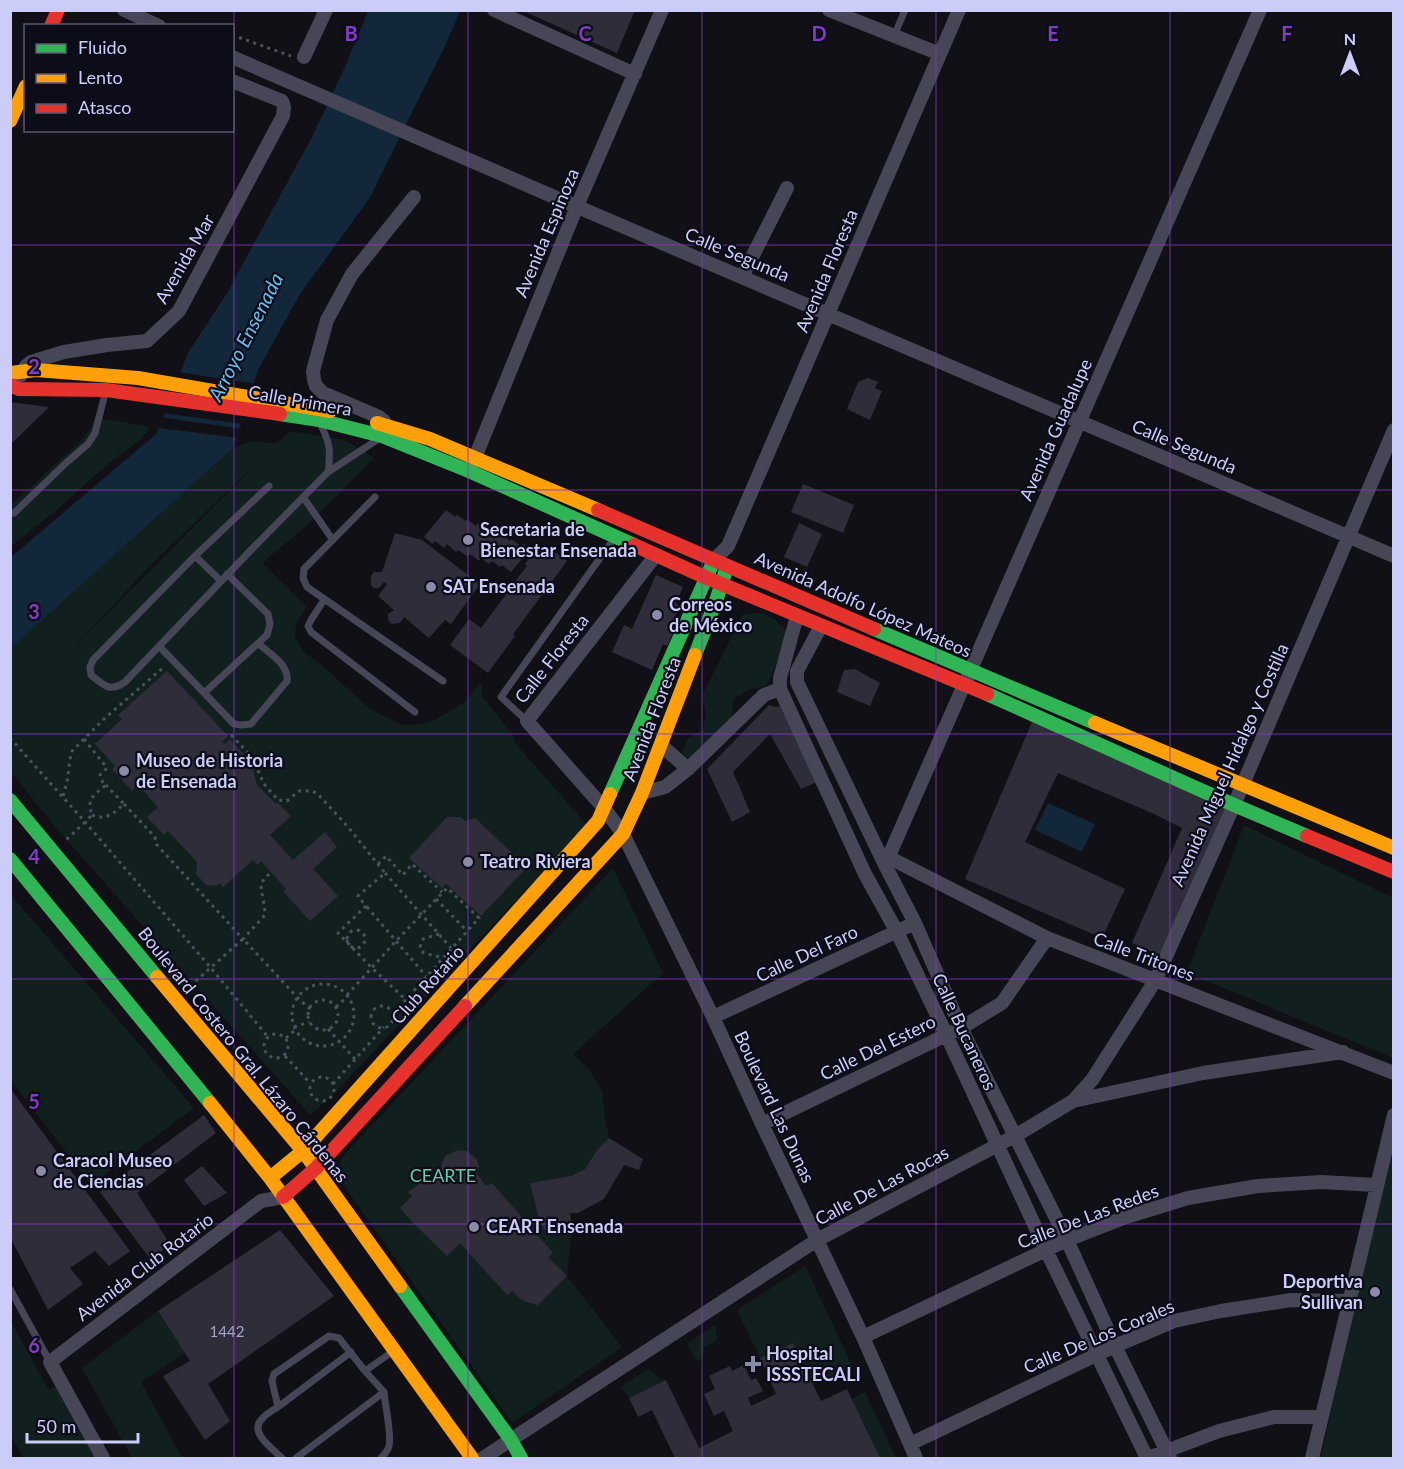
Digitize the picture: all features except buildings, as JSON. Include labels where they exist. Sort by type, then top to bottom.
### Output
[{"type":"main road","points":[[52,24],[58,10]]},
{"type":"main road","points":[[10,122],[24,90]]},
{"type":"main road","name":"Calle Primera","points":[[16,372],[36,370],[138,378],[316,414],[384,431],[469,471]]},
{"type":"main road","name":"Calle Primera","points":[[15,387],[106,390],[293,410]]},
{"type":"main road","name":"Avenida Adolfo López Mateos","points":[[384,431],[430,439],[720,563],[1234,805],[1394,872]]},
{"type":"main road","name":"Avenida Adolfo López Mateos","points":[[469,471],[706,578],[820,626],[967,678],[1243,784],[1394,848]]},
{"type":"main road","name":"Avenida Floresta","points":[[604,808],[706,578],[720,563]]},
{"type":"main road","name":"Avenida Floresta","points":[[623,834],[642,793],[722,584],[720,563]]},
{"type":"main road","name":"Boulevard Costero Gral. Lázaro Cárdenas","points":[[10,800],[303,1151],[511,1440],[521,1458]]},
{"type":"main road","name":"Club Rotario","points":[[270,1178],[303,1151],[598,821],[604,808]]},
{"type":"main road","points":[[283,1197],[316,1168],[623,834]]},
{"type":"main road","points":[[10,859],[270,1178],[472,1458]]},
{"type":"street","points":[[124,10],[155,24]]},
{"type":"street","points":[[304,57],[326,10]]},
{"type":"street","points":[[494,10],[635,74]]},
{"type":"street","name":"Avenida Espinoza","points":[[469,471],[577,206],[662,10]]},
{"type":"street","points":[[829,10],[858,16],[894,36],[940,54]]},
{"type":"street","name":"Avenida Floresta","points":[[720,563],[959,10]]},
{"type":"street","name":"Avenida Guadalupe","points":[[886,861],[1260,10]]},
{"type":"street","name":"Calle Segunda","points":[[234,58],[1394,556]]},
{"type":"street","name":"Avenida Mar","points":[[16,372],[31,362],[64,352],[147,341],[179,311],[283,116],[282,101],[234,82]]},
{"type":"street","points":[[742,277],[787,188]]},
{"type":"street","points":[[384,431],[384,421],[380,417],[323,393],[316,386],[313,371],[327,320],[352,274],[414,197]]},
{"type":"street","points":[[15,387],[16,372]]},
{"type":"street","name":"Avenida Miguel Hidalgo y Costilla","points":[[1073,1101],[1092,1080],[1155,981],[1234,805],[1394,430]]},
{"type":"street","name":"Calle Floresta","points":[[604,808],[527,721],[656,555]]},
{"type":"street","points":[[642,793],[665,787],[688,769],[764,695],[780,688],[780,678],[797,616]]},
{"type":"street","name":"Calle Bucaneros","points":[[820,626],[797,671],[797,682],[886,861],[961,1028],[1067,1240],[1115,1346],[1168,1454]]},
{"type":"street","name":"Calle Bucaneros","points":[[780,688],[865,873],[897,932],[946,1034],[1095,1355],[1148,1458]]},
{"type":"street","points":[[661,745],[688,769]]},
{"type":"street","name":"Boulevard Las Dunas","points":[[604,808],[623,834],[713,1017],[863,1337],[916,1458]]},
{"type":"street","points":[[865,873],[886,861]]},
{"type":"street","name":"Calle Tritones","points":[[886,861],[1047,938],[1394,1073]]},
{"type":"street","name":"Calle Del Faro","points":[[713,1017],[915,923]]},
{"type":"street","name":"Calle Del Estero","points":[[762,1124],[961,1028],[1002,1003],[1047,938]]},
{"type":"street","name":"Calle De Las Rocas","points":[[483,1458],[817,1240],[997,1146],[1073,1101],[1203,1074],[1343,1052]]},
{"type":"street","points":[[1312,1458],[1394,1115]]},
{"type":"street","points":[[261,1201],[270,1178]]},
{"type":"street","name":"Calle De Las Redes","points":[[863,1337],[1067,1240],[1126,1217],[1188,1198],[1258,1186],[1300,1183],[1377,1185]]},
{"type":"street","name":"Avenida Club Rotario","points":[[50,1362],[261,1201],[283,1197]]},
{"type":"street","name":"Calle De Los Corales","points":[[909,1444],[1095,1355],[1174,1321],[1291,1300],[1350,1301]]},
{"type":"street","points":[[50,1362],[103,1458]]},
{"type":"street","points":[[1148,1458],[1168,1454],[1219,1431],[1274,1417],[1322,1417]]},
{"type":"lane","points":[[894,36],[905,10]]},
{"type":"lane","points":[[14,513],[88,444],[95,433],[106,390]]},
{"type":"lane","points":[[316,414],[328,438],[330,452],[328,472]]},
{"type":"lane","points":[[269,486],[195,556],[93,660],[90,667],[91,675],[107,688],[117,688],[125,682],[328,472],[384,431]]},
{"type":"lane","points":[[303,497],[333,540]]},
{"type":"lane","points":[[375,497],[304,569],[303,578],[307,587],[324,600],[443,681]]},
{"type":"lane","points":[[527,721],[501,697],[615,537]]},
{"type":"lane","points":[[195,556],[221,581]]},
{"type":"lane","points":[[204,693],[267,635],[270,624],[268,614],[227,574]]},
{"type":"lane","points":[[324,600],[311,620],[309,626],[311,632],[415,712]]},
{"type":"lane","points":[[159,646],[234,724],[241,725],[251,724],[288,681],[284,665],[258,644]]},
{"type":"lane","points":[[10,1289],[50,1362]]},
{"type":"lane","points":[[278,1407],[272,1381],[274,1374],[330,1336],[339,1338],[384,1392],[390,1437],[389,1446],[381,1458]]},
{"type":"lane","points":[[365,1371],[394,1351]]},
{"type":"lane","points":[[282,1458],[259,1436],[257,1428],[259,1420],[351,1352]]},
{"type":"lane","points":[[296,1458],[384,1392]]},
{"type":"path","points":[[234,36],[298,58],[304,57]]},
{"type":"path","points":[[63,796],[71,752],[105,718],[166,665]]},
{"type":"path","points":[[226,730],[252,757],[264,784],[278,800],[287,801],[299,791],[317,793],[451,948]]},
{"type":"path","points":[[10,738],[63,796],[268,1037]]},
{"type":"path","points":[[84,740],[107,768],[100,775],[101,780],[155,837],[157,845],[310,1009]]},
{"type":"path","points":[[106,785],[92,797],[89,804],[92,815],[98,818],[110,816],[124,804]]},
{"type":"path","points":[[52,852],[92,815]]},
{"type":"path","points":[[378,864],[386,856],[403,875],[412,864],[442,892]]},
{"type":"path","points":[[175,999],[243,939],[266,915],[261,883],[270,873]]},
{"type":"path","points":[[385,873],[358,896],[426,976]]},
{"type":"path","points":[[333,1084],[384,1027],[390,1024],[392,1015],[478,918],[447,888],[336,1007]]},
{"type":"path","points":[[436,899],[466,931]]},
{"type":"path","points":[[366,906],[338,933],[406,1000]]},
{"type":"path","points":[[358,930],[363,933],[366,939],[361,947],[354,948],[349,945],[347,939],[350,931],[358,930]]},
{"type":"path","points":[[439,934],[423,939],[420,948],[426,955],[435,954],[442,958]]},
{"type":"path","points":[[324,983],[334,985],[344,991],[354,1009],[355,1019],[352,1029],[339,1042],[327,1046],[307,1043],[299,1036],[291,1017],[292,1006],[297,997],[314,985],[324,983]]},
{"type":"path","points":[[323,1000],[328,1001],[336,1007],[339,1017],[337,1022],[328,1029],[321,1030],[310,1021],[308,1017],[310,1009],[314,1004],[323,1000]]},
{"type":"path","points":[[384,1027],[377,1026],[372,1021],[372,1011],[378,1006],[385,1006],[392,1015]]},
{"type":"path","points":[[286,1038],[295,1029],[310,1021]]},
{"type":"path","points":[[328,1029],[355,1059]]},
{"type":"path","points":[[279,1034],[286,1038],[289,1045],[285,1056],[277,1059],[266,1053],[264,1044],[268,1037],[279,1034]]},
{"type":"path","points":[[285,1056],[310,1084]]},
{"type":"path","points":[[316,1078],[328,1078],[333,1084],[332,1096],[325,1101],[317,1101],[309,1092],[310,1084],[316,1078]]},
{"type":"green space","points":[[95,417],[150,427],[142,438],[11,546],[11,505],[82,440],[92,426]]},
{"type":"green space","points":[[290,431],[339,439],[374,458],[312,521],[262,563],[307,607],[296,623],[295,637],[304,652],[369,708],[403,725],[433,721],[465,702],[480,683],[483,687],[481,695],[513,735],[515,743],[587,825],[332,1096],[310,1115],[50,821],[11,772],[10,648],[233,448],[252,441],[276,444]],"holes":[[[247,473],[71,650],[148,568]]]},
{"type":"green space","points":[[762,613],[775,620],[789,633],[767,685],[748,690],[734,699],[731,719],[690,760],[682,754],[687,739],[703,729],[706,713],[702,696],[743,614]]},
{"type":"green space","points":[[1244,825],[1393,898],[1393,1058],[1187,973]]},
{"type":"green space","name":"CEARTE","points":[[613,868],[663,973],[573,1054],[589,1069],[602,1091],[609,1138],[597,1150],[585,1169],[571,1176],[530,1183],[539,1219],[545,1231],[572,1226],[567,1276],[622,1347],[512,1423],[335,1173],[344,1155]]},
{"type":"green space","points":[[10,894],[194,1108],[91,1185],[11,1080]]},
{"type":"green space","name":"Deportiva Sullivan","points":[[1393,1125],[1393,1458],[1321,1458]]},
{"type":"green space","points":[[805,1266],[853,1367],[813,1385],[793,1343],[760,1358],[737,1310]]},
{"type":"green space","points":[[158,1311],[185,1353],[141,1382],[182,1458],[132,1458],[82,1368]]},
{"type":"green space","points":[[10,1320],[49,1390],[63,1383],[110,1458],[24,1458],[11,1436]]},
{"type":"green space","points":[[716,1324],[717,1341],[704,1347],[702,1358],[697,1361],[687,1344]]},
{"type":"green space","points":[[648,1369],[659,1378],[666,1380],[629,1398],[621,1387]]},
{"type":"green space","points":[[865,1392],[896,1458],[880,1458],[852,1399]]},
{"type":"water","name":"Arroyo Ensenada","points":[[368,11],[460,11],[369,199],[300,294],[258,370],[233,448],[11,648],[10,557],[156,434],[188,353],[227,293],[312,137]]},
{"type":"water","points":[[1048,803],[1095,824],[1082,852],[1035,830]]},
{"type":"pier","points":[[178,372],[257,384],[244,424],[162,413]]},
{"type":"pier","points":[[160,417],[242,429],[239,438],[159,428],[156,434],[11,557],[10,553],[154,432]]},
{"type":"traffic: fast","points":[[280,414],[319,420],[382,436],[469,471],[634,545]]},
{"type":"traffic: fast","points":[[610,794],[711,567]]},
{"type":"traffic: fast","points":[[695,655],[725,573]]},
{"type":"traffic: fast","points":[[874,629],[1095,723]]},
{"type":"traffic: fast","points":[[987,694],[1307,836]]},
{"type":"traffic: fast","points":[[10,800],[157,977]]},
{"type":"traffic: fast","points":[[10,859],[210,1103]]},
{"type":"traffic: fast","points":[[400,1286],[511,1440],[521,1458]]},
{"type":"traffic: slow","points":[[10,121],[24,90]]},
{"type":"traffic: slow","points":[[10,373],[36,370],[138,378],[330,411]]},
{"type":"traffic: slow","points":[[377,423],[430,439],[598,510]]},
{"type":"traffic: slow","points":[[465,1006],[623,834],[642,793],[695,655]]},
{"type":"traffic: slow","points":[[1095,723],[1394,848]]},
{"type":"traffic: slow","points":[[270,1178],[303,1151],[598,821],[610,794]]},
{"type":"traffic: slow","points":[[157,977],[303,1151],[400,1286]]},
{"type":"traffic: slow","points":[[210,1103],[270,1178],[472,1458]]},
{"type":"traffic: jam","points":[[52,24],[58,10]]},
{"type":"traffic: jam","points":[[10,385],[19,389],[106,390],[280,414]]},
{"type":"traffic: jam","points":[[598,510],[874,629]]},
{"type":"traffic: jam","points":[[634,545],[707,578],[987,694]]},
{"type":"traffic: jam","points":[[1307,836],[1394,872]]},
{"type":"traffic: jam","points":[[283,1197],[316,1168],[465,1006]]},
{"type":"place","name":"Secretaria de Bienestar Ensenada","points":[[468,540]]},
{"type":"place","name":"SAT Ensenada","points":[[431,587]]},
{"type":"place","name":"Correos de México","points":[[657,615]]},
{"type":"place","name":"Museo de Historia de Ensenada","points":[[124,771]]},
{"type":"place","name":"Teatro Riviera","points":[[468,862]]},
{"type":"place","name":"Caracol Museo de Ciencias","points":[[41,1171]]},
{"type":"place","name":"CEART Ensenada","points":[[474,1227]]},
{"type":"place","name":"Deportiva Sullivan","points":[[1375,1292]]},
{"type":"place","name":"Hospital ISSSTECALI","points":[[753,1364]]}]
